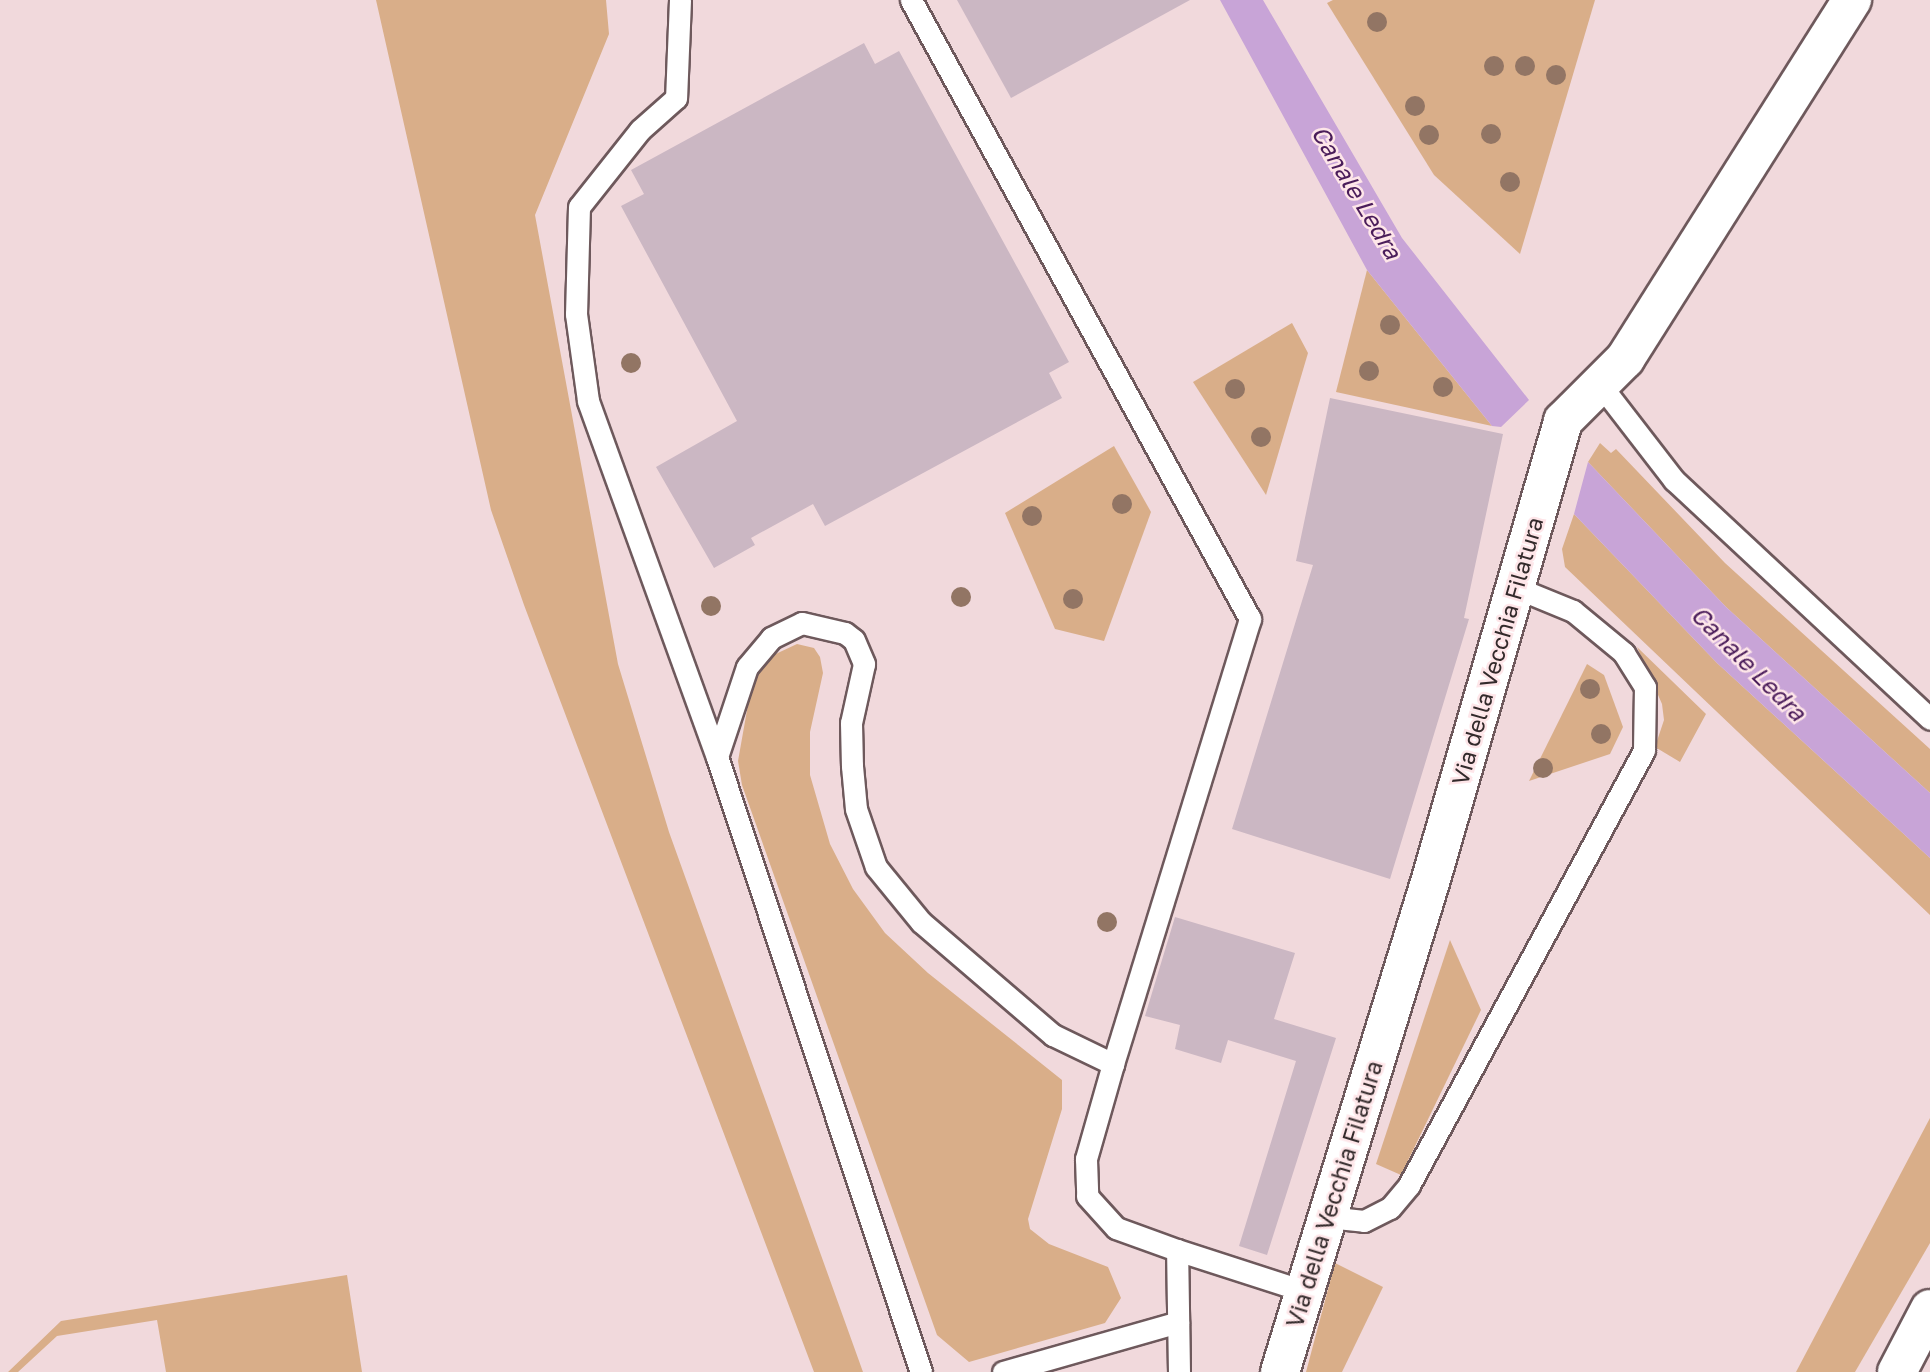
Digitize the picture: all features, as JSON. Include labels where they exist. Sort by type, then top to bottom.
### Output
[{"type":"street","name":"Via della Vecchia Filatura","points":[[1280,1372],[1517,588],[1563,421],[1602,387],[1684,269],[1852,0]]},
{"type":"street","points":[[1897,1372],[1930,1309]]},
{"type":"lane","points":[[680,0],[676,98],[640,130],[579,207],[576,314],[588,401],[717,757],[921,1372]]},
{"type":"lane","points":[[911,0],[1250,619],[1086,1159],[1087,1196],[1116,1228],[1304,1291]]},
{"type":"lane","points":[[1602,387],[1675,480],[1930,719]]},
{"type":"lane","points":[[1327,1217],[1364,1221],[1390,1208],[1409,1185],[1644,750],[1644,687],[1624,653],[1573,611],[1517,588]]},
{"type":"lane","points":[[717,757],[747,667],[764,645],[802,623],[845,633],[854,640],[864,664],[851,723],[852,766],[856,809],[876,867],[921,922],[1054,1035],[1113,1065]]},
{"type":"lane","points":[[1177,1250],[1179,1372]]},
{"type":"lane","points":[[1003,1372],[1178,1322]]},
{"type":"shaded area","points":[[376,0],[606,0],[609,34],[535,215],[618,664],[669,832],[863,1372],[814,1372],[524,605],[491,510]]},
{"type":"shaded area","points":[[1333,0],[1595,0],[1520,254],[1434,175],[1327,3]]},
{"type":"shaded area","points":[[1367,270],[1492,426],[1336,392]]},
{"type":"shaded area","points":[[1292,323],[1308,353],[1266,495],[1193,382]]},
{"type":"shaded area","points":[[1600,443],[1611,453],[1616,449],[1725,563],[1930,749],[1930,793],[1726,607],[1588,462]]},
{"type":"shaded area","points":[[1114,446],[1151,512],[1104,641],[1055,629],[1005,513]]},
{"type":"shaded area","points":[[1574,514],[1717,663],[1930,858],[1930,915],[1565,567],[1562,549]]},
{"type":"shaded area","points":[[797,644],[814,648],[820,657],[823,673],[810,732],[810,775],[830,844],[853,889],[885,933],[928,973],[1062,1080],[1062,1109],[1028,1219],[1030,1229],[1049,1244],[1108,1267],[1121,1298],[1105,1323],[969,1362],[937,1335],[742,785],[738,761],[752,682],[765,659]]},
{"type":"shaded area","points":[[1637,647],[1706,714],[1680,762],[1655,747],[1664,720],[1662,704]]},
{"type":"shaded area","points":[[1587,664],[1604,675],[1623,727],[1610,754],[1529,781]]},
{"type":"shaded area","points":[[1450,940],[1481,1010],[1401,1175],[1376,1164]]},
{"type":"shaded area","points":[[1930,1118],[1930,1243],[1855,1372],[1796,1372]]},
{"type":"shaded area","points":[[1335,1263],[1383,1287],[1342,1372],[1306,1372]]},
{"type":"shaded area","points":[[347,1275],[362,1372],[166,1372],[157,1320],[57,1336],[18,1372],[8,1372],[61,1321]]},
{"type":"water","name":"Canale Ledra","points":[[1220,0],[1263,0],[1402,238],[1529,400],[1501,427],[1492,426],[1367,270]]},
{"type":"water","name":"Canale Ledra","points":[[1588,462],[1726,607],[1930,793],[1930,858],[1717,663],[1574,514]]},
{"type":"building","points":[[957,0],[1190,0],[1011,98]]},
{"type":"building","points":[[864,43],[875,64],[899,51],[1069,362],[1049,373],[1062,398],[825,526],[813,504],[751,538],[755,545],[714,568],[656,467],[737,421],[621,206],[644,194],[631,170]]},
{"type":"building","points":[[1330,398],[1503,434],[1464,618],[1469,619],[1390,879],[1232,829],[1313,565],[1296,561]]},
{"type":"building","points":[[1175,917],[1295,953],[1274,1019],[1336,1038],[1267,1255],[1239,1246],[1296,1061],[1228,1040],[1221,1063],[1175,1049],[1180,1025],[1145,1016]]}]
